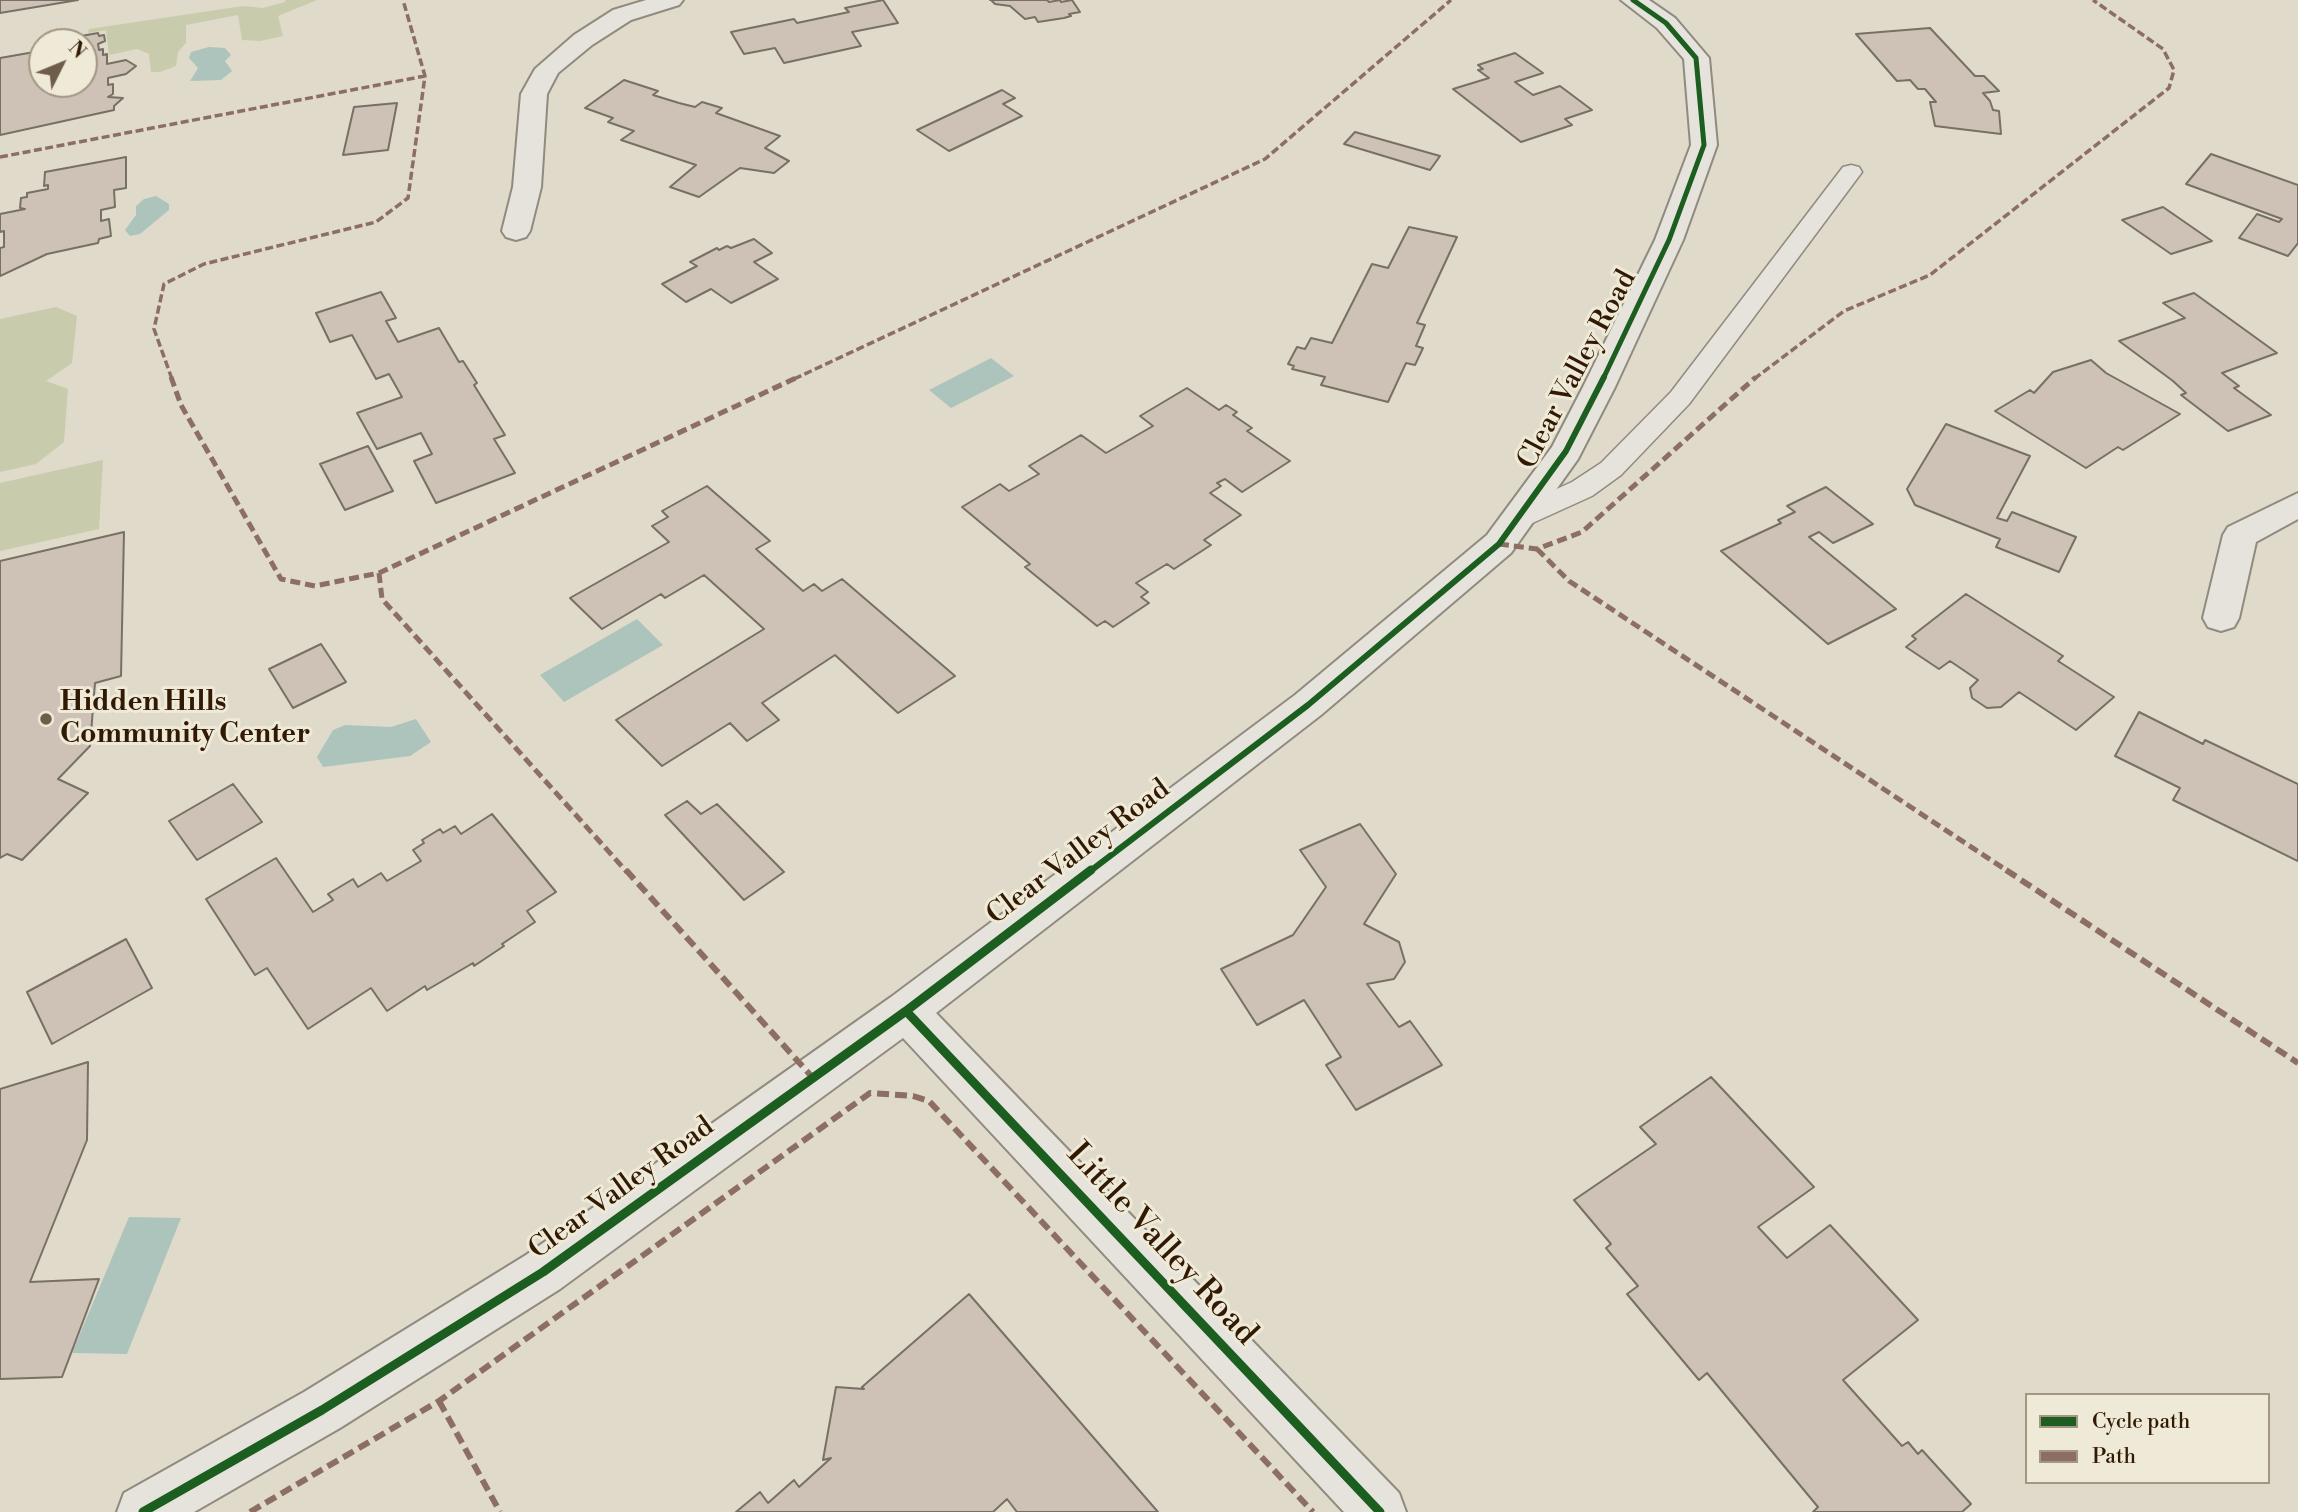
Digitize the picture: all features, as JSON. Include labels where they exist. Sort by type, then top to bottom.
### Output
[{"type":"street","points":[[516,231],[527,187],[534,94],[548,69],[583,40],[622,15],[671,0]]},
{"type":"street","name":"Clear Valley Road","points":[[143,1512],[322,1410],[543,1272],[906,1011],[1308,705],[1499,544],[1566,451],[1599,387],[1669,240],[1704,145],[1696,58],[1666,23],[1633,0]]},
{"type":"street","points":[[2221,618],[2240,536],[2298,505]]},
{"type":"street","name":"Little Valley Road","points":[[906,1011],[1380,1512]]},
{"type":"lane","points":[[1518,518],[1582,489],[1611,469],[1679,398],[1851,172]]},
{"type":"green space","points":[[317,0],[278,16],[283,36],[260,41],[242,40],[238,15],[186,25],[186,43],[178,52],[176,66],[160,72],[151,72],[149,54],[137,49],[109,55],[106,30],[98,31],[96,28],[243,6],[263,8],[285,2]]},
{"type":"green space","points":[[56,307],[77,316],[72,363],[46,381],[68,389],[64,442],[36,464],[0,472],[0,319]]},
{"type":"green space","points":[[103,460],[99,529],[0,551],[0,483]]},
{"type":"water","points":[[209,47],[225,48],[231,55],[225,61],[232,71],[221,80],[190,81],[198,68],[189,58],[191,52]]},
{"type":"water","points":[[156,196],[169,204],[169,210],[140,234],[130,236],[125,230],[136,215],[136,206],[144,199]]},
{"type":"water","points":[[991,358],[1014,376],[951,408],[929,390]]},
{"type":"water","points":[[637,619],[663,645],[564,702],[540,675]]},
{"type":"water","points":[[416,719],[431,742],[410,756],[323,767],[317,757],[333,730],[345,725],[391,727]]},
{"type":"water","points":[[129,1217],[181,1218],[127,1354],[72,1353]]},
{"type":"building","points":[[0,0],[78,0],[0,13]]},
{"type":"building","points":[[883,0],[898,23],[852,32],[861,46],[784,63],[775,48],[744,54],[731,32],[794,19],[797,23],[849,12],[845,8]]},
{"type":"building","points":[[991,0],[1072,0],[1080,12],[1064,18],[1038,22],[1035,17],[1025,19],[1010,6],[995,4]]},
{"type":"building","points":[[1930,28],[1975,76],[1984,76],[1999,91],[1983,93],[1993,110],[1999,111],[2001,134],[1935,126],[1930,102],[1936,102],[1925,89],[1918,89],[1910,80],[1897,81],[1856,34]]},
{"type":"building","points":[[98,33],[99,36],[104,35],[105,41],[98,44]]},
{"type":"building","points":[[98,44],[99,50],[103,49],[103,55],[107,54],[107,64],[126,60],[136,66],[126,74],[108,78],[108,85],[113,84],[113,94],[108,97],[123,98],[114,106],[114,110],[0,135],[0,58],[28,53],[28,98],[98,98]]},
{"type":"building","points":[[1515,53],[1543,73],[1515,82],[1533,95],[1560,86],[1592,110],[1565,119],[1572,125],[1521,142],[1453,89],[1489,78],[1478,70],[1483,69],[1478,65]]},
{"type":"building","points":[[624,80],[658,91],[653,95],[679,103],[695,107],[702,102],[722,108],[716,113],[780,136],[765,148],[789,161],[774,173],[740,168],[699,197],[670,187],[696,165],[621,140],[634,131],[608,122],[613,118],[585,108]]},
{"type":"building","points":[[1002,90],[1015,98],[1003,104],[1022,116],[949,151],[917,130]]},
{"type":"building","points":[[397,103],[388,150],[343,155],[354,107]]},
{"type":"building","points":[[1355,132],[1440,156],[1430,170],[1344,144]]},
{"type":"building","points":[[2211,154],[2298,185],[2298,243],[2288,256],[2239,238],[2257,214],[2279,222],[2282,219],[2186,184]]},
{"type":"building","points":[[126,157],[126,188],[114,190],[115,207],[101,210],[101,221],[109,219],[111,236],[99,239],[98,243],[47,254],[0,276],[0,248],[4,247],[4,231],[0,232],[0,214],[25,209],[20,208],[21,198],[27,197],[27,193],[48,189],[48,185],[44,186],[45,172]]},
{"type":"building","points":[[2163,207],[2212,241],[2171,254],[2122,220]]},
{"type":"building","points":[[1409,227],[1457,237],[1417,323],[1425,325],[1416,346],[1423,348],[1415,365],[1406,363],[1388,402],[1321,385],[1325,377],[1292,369],[1294,366],[1288,364],[1297,347],[1305,349],[1311,338],[1332,343],[1372,264],[1388,268]]},
{"type":"building","points":[[754,239],[772,253],[754,262],[778,279],[731,303],[711,289],[686,302],[662,284],[697,266],[690,262],[717,248],[731,248]]},
{"type":"building","points":[[381,292],[396,318],[386,321],[398,342],[439,328],[459,362],[463,361],[477,383],[474,385],[505,435],[494,439],[515,473],[436,503],[414,461],[432,454],[421,433],[377,449],[357,413],[402,397],[389,374],[376,379],[352,335],[330,342],[316,313]]},
{"type":"building","points":[[2194,293],[2277,353],[2222,373],[2239,386],[2234,388],[2271,415],[2228,431],[2181,395],[2186,393],[2173,381],[2119,341],[2185,318],[2163,303]]},
{"type":"building","points":[[2091,360],[2106,373],[2180,414],[2123,450],[2118,447],[2086,468],[1995,411],[2030,390],[2034,393],[2053,372]]},
{"type":"building","points":[[1187,388],[1219,410],[1226,405],[1237,412],[1233,415],[1252,428],[1247,431],[1290,461],[1242,492],[1225,479],[1217,483],[1221,486],[1210,493],[1241,515],[1204,540],[1211,545],[1174,569],[1167,564],[1136,583],[1148,592],[1141,597],[1149,603],[1113,627],[1105,621],[1097,626],[1025,567],[1030,564],[962,507],[1000,484],[1009,491],[1039,474],[1029,466],[1081,435],[1106,453],[1153,426],[1140,416]]},
{"type":"building","points":[[1946,424],[2030,456],[1997,518],[2007,521],[2012,512],[2076,537],[2059,572],[1996,547],[2000,539],[1915,505],[1907,489]]},
{"type":"building","points":[[368,446],[393,491],[345,510],[320,464]]},
{"type":"building","points":[[707,486],[770,541],[756,549],[803,591],[814,584],[822,591],[842,579],[955,676],[898,713],[835,655],[762,703],[779,720],[747,741],[730,723],[662,766],[616,720],[764,629],[704,575],[665,598],[661,594],[602,629],[570,598],[669,542],[652,526],[668,517],[662,511]]},
{"type":"building","points":[[1826,487],[1873,524],[1833,543],[1819,532],[1809,537],[1896,609],[1828,644],[1721,551],[1781,523],[1778,520],[1795,512],[1787,506]]},
{"type":"building","name":"Hidden Hills Community Center","points":[[124,532],[121,676],[95,683],[90,746],[58,779],[88,793],[22,860],[7,854],[0,858],[0,561]]},
{"type":"building","points":[[1966,594],[2063,656],[2058,661],[2114,697],[2076,730],[2019,692],[2001,707],[1987,708],[1972,698],[1970,688],[1978,680],[1950,661],[1939,669],[1906,647],[1916,639],[1912,636]]},
{"type":"building","points":[[321,644],[346,682],[293,708],[269,669]]},
{"type":"building","points":[[2139,712],[2203,744],[2205,740],[2298,784],[2298,861],[2173,800],[2180,788],[2115,756]]},
{"type":"building","points":[[233,784],[262,822],[197,860],[169,821]]},
{"type":"building","points":[[687,801],[701,814],[717,804],[784,872],[744,900],[665,815]]},
{"type":"building","points":[[492,814],[556,892],[527,911],[535,922],[502,944],[504,946],[474,966],[473,963],[427,990],[425,986],[387,1011],[371,988],[308,1029],[267,968],[255,975],[206,899],[276,858],[313,912],[333,900],[328,894],[353,879],[358,887],[381,873],[387,881],[421,861],[413,850],[424,843],[422,840],[440,829],[443,833],[455,826],[461,834]]},
{"type":"building","points":[[1360,824],[1396,874],[1364,924],[1399,942],[1405,962],[1394,979],[1367,984],[1399,1027],[1410,1021],[1442,1065],[1356,1110],[1326,1065],[1341,1057],[1304,1000],[1257,1025],[1221,969],[1293,935],[1326,887],[1300,850]]},
{"type":"building","points":[[126,939],[152,988],[52,1044],[27,992]]},
{"type":"building","points":[[88,1062],[87,1140],[30,1282],[99,1279],[62,1377],[0,1379],[0,1089]]},
{"type":"building","points":[[1711,1077],[1814,1187],[1758,1227],[1787,1258],[1830,1225],[1918,1320],[1843,1380],[1902,1446],[1908,1442],[1918,1454],[1922,1450],[1971,1504],[1962,1512],[1813,1512],[1818,1507],[1707,1373],[1699,1380],[1627,1294],[1638,1286],[1606,1248],[1611,1244],[1574,1200],[1656,1144],[1640,1127]]},
{"type":"building","points":[[969,1294],[1158,1512],[1017,1512],[1007,1499],[993,1512],[736,1512],[760,1492],[768,1503],[794,1480],[799,1487],[831,1458],[823,1460],[836,1387],[864,1389],[862,1387]]},
{"type":"marked path","points":[[403,0],[425,76],[408,198],[376,222],[204,264],[164,284],[154,329],[181,405],[281,579],[315,586],[379,573],[1265,159],[1451,0]]},
{"type":"marked path","points":[[1499,544],[1537,549],[1582,532],[1759,375],[1844,311],[1930,275],[2169,88],[2174,70],[2163,49],[2093,0]]},
{"type":"marked path","points":[[0,157],[425,76]]},
{"type":"marked path","points":[[1537,549],[1569,581],[2298,1063]]},
{"type":"marked path","points":[[379,573],[382,599],[813,1078]]},
{"type":"marked path","points":[[250,1512],[439,1401],[870,1093],[913,1096],[929,1101],[1313,1512]]},
{"type":"marked path","points":[[439,1401],[500,1512]]},
{"type":"cycle path","points":[[143,1512],[322,1410],[543,1272],[906,1011],[1308,705],[1499,544],[1566,451],[1599,387],[1669,240],[1704,145],[1696,58],[1666,23],[1633,0]]},
{"type":"cycle path","points":[[906,1011],[1380,1512]]},
{"type":"place","name":"Hidden Hills Community Center","points":[[46,719]]}]
